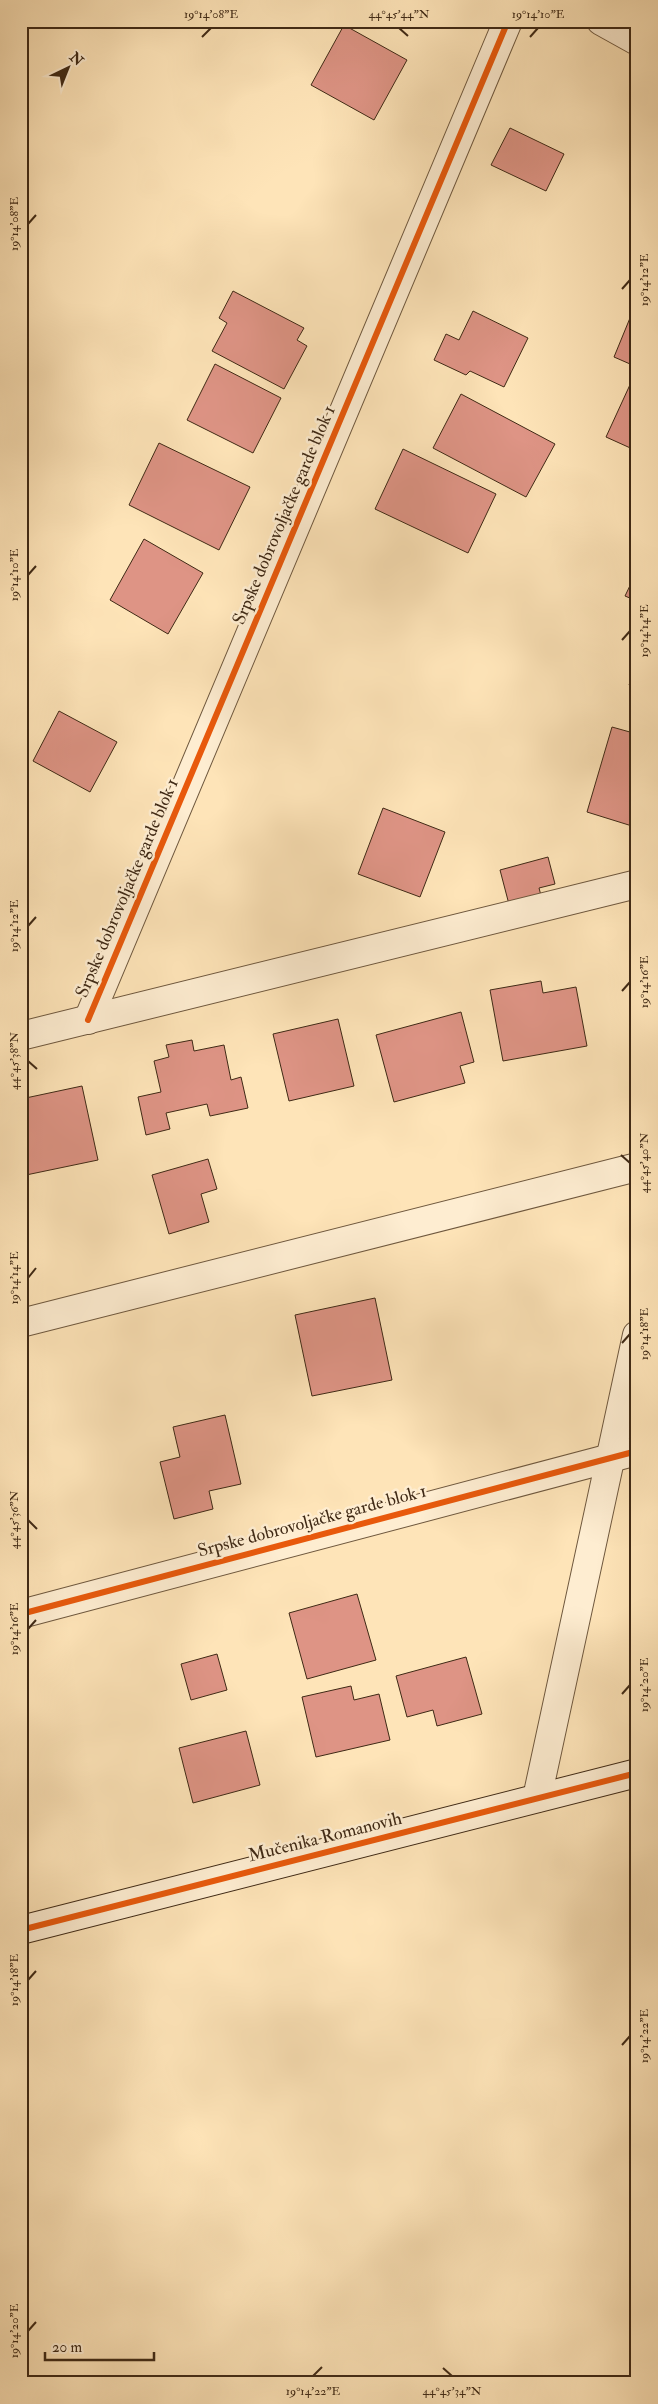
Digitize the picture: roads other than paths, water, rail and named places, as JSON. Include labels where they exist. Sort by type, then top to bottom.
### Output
[{"type":"street","name":"Srpske dobrovoljačke garde blok 1","points":[[88,1020],[508,21]]},
{"type":"street","points":[[602,21],[637,41]]},
{"type":"street","name":"Srpske dobrovoljačke garde blok 1","points":[[21,1036],[637,884]]},
{"type":"street","points":[[21,1323],[637,1167]]},
{"type":"street","points":[[537,1798],[637,1335]]},
{"type":"street","name":"Srpske dobrovoljačke garde blok 1","points":[[21,1614],[637,1451]]},
{"type":"street","name":"Mučenika Romanovih","points":[[21,1930],[637,1773]]}]
